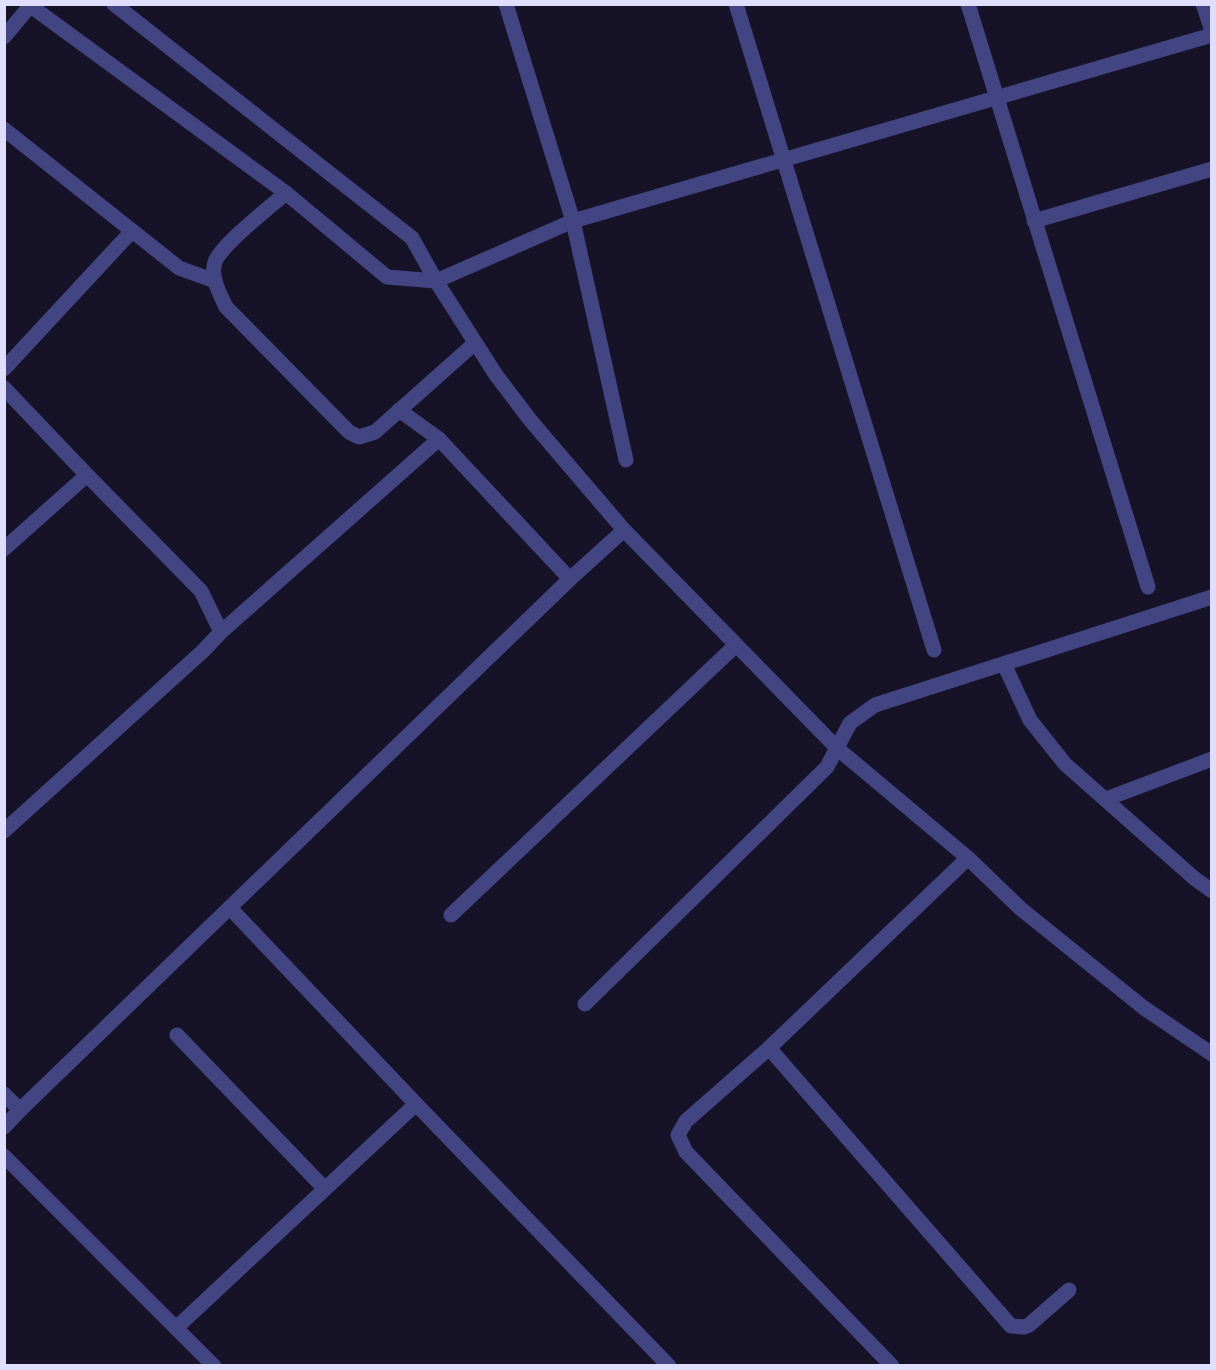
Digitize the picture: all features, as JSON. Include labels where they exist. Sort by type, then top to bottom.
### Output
[{"type":"street","points":[[114,4],[412,238],[475,343],[531,421],[624,530],[838,748],[968,858],[1030,916],[1144,1008],[1212,1054]]},
{"type":"street","points":[[506,4],[573,221],[626,460]]},
{"type":"street","points":[[736,4],[934,650]]},
{"type":"street","points":[[968,4],[1148,587]]},
{"type":"street","points":[[4,37],[29,5],[286,193],[387,277],[436,281],[573,221],[1212,33],[1203,4]]},
{"type":"street","points":[[4,129],[178,268],[215,281]]},
{"type":"street","points":[[1034,221],[1212,169]]},
{"type":"street","points":[[286,193],[227,246],[215,262],[215,281],[226,308],[348,432],[359,436],[375,432],[475,343]]},
{"type":"street","points":[[4,369],[132,231]]},
{"type":"street","points":[[4,388],[201,591],[221,632]]},
{"type":"street","points":[[399,410],[439,439],[570,579]]},
{"type":"street","points":[[4,831],[204,651],[221,632],[439,439]]},
{"type":"street","points":[[4,549],[87,475]]},
{"type":"street","points":[[4,1127],[570,579],[624,530]]},
{"type":"street","points":[[585,1004],[827,766],[849,723],[875,705],[1212,597]]},
{"type":"street","points":[[451,915],[736,645]]},
{"type":"street","points":[[1004,664],[1030,720],[1065,764],[1194,878],[1212,891]]},
{"type":"street","points":[[1106,799],[1212,759]]},
{"type":"street","points":[[892,1365],[686,1152],[678,1135],[686,1120],[768,1048],[968,858]]},
{"type":"street","points":[[231,909],[669,1365]]},
{"type":"street","points":[[177,1035],[325,1190]]},
{"type":"street","points":[[768,1048],[1011,1326],[1018,1328],[1029,1325],[1069,1290]]},
{"type":"street","points":[[4,1094],[20,1110]]},
{"type":"street","points":[[176,1328],[416,1104]]},
{"type":"street","points":[[4,1156],[214,1365]]}]
